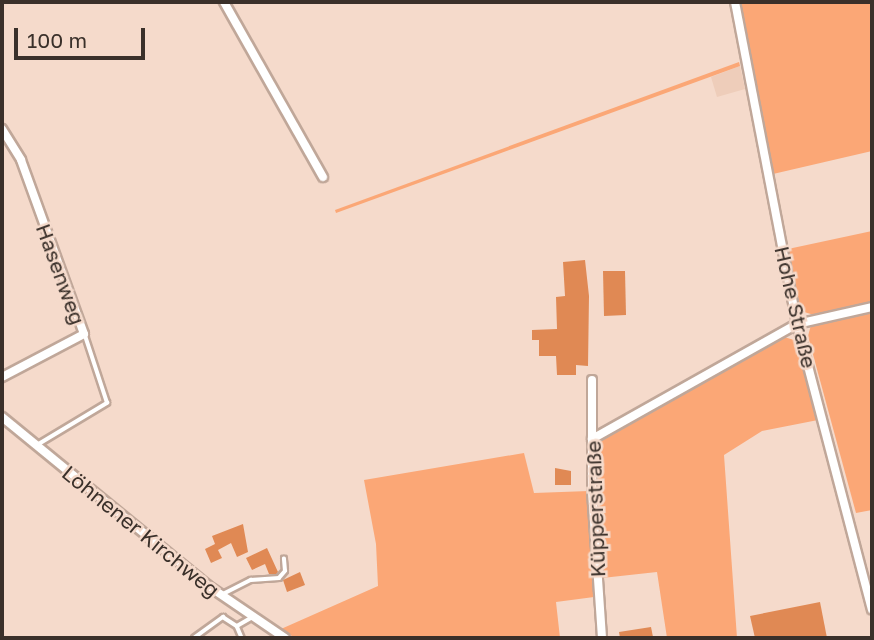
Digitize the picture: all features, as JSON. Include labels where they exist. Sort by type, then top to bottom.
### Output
[{"type":"street","points":[[224,2],[323,177]]},
{"type":"street","name":"Hohe Straße","points":[[735,2],[797,324],[872,609]]},
{"type":"street","name":"Hasenweg","points":[[2,129],[21,160],[84,334],[2,377]]},
{"type":"street","points":[[592,439],[797,324],[872,307]]},
{"type":"street","name":"Küpperstraße","points":[[592,380],[592,439],[602,638]]},
{"type":"street","name":"Löhnener Kirchweg","points":[[2,417],[222,596],[285,638]]},
{"type":"lane","points":[[36,445],[107,403],[84,334]]},
{"type":"lane","points":[[222,596],[251,580],[279,578],[285,570],[284,559]]},
{"type":"lane","points":[[194,638],[223,617],[237,626],[242,638]]},
{"type":"lane","points":[[237,626],[253,617]]},
{"type":"shaded area","points":[[739,2],[872,2],[872,151],[773,174]]},
{"type":"shaded area","points":[[739,62],[740,66],[336,213],[335,210]]},
{"type":"shaded area","points":[[740,66],[745,89],[717,97],[711,77]]},
{"type":"shaded area","points":[[872,231],[872,302],[814,315],[801,311],[788,249]]},
{"type":"shaded area","points":[[872,312],[872,510],[856,513],[808,336],[811,325]]},
{"type":"shaded area","points":[[784,337],[794,340],[818,420],[762,431],[724,455],[737,638],[667,638],[657,572],[602,578],[597,448],[601,440]]},
{"type":"shaded area","points":[[524,453],[534,493],[589,491],[594,597],[556,602],[560,638],[295,638],[281,629],[378,586],[376,544],[364,480]]},
{"type":"building","points":[[585,260],[589,296],[588,366],[576,365],[576,375],[557,375],[556,356],[539,356],[539,340],[532,340],[532,330],[557,329],[556,297],[565,296],[563,262]]},
{"type":"building","points":[[603,271],[625,271],[626,315],[604,316]]},
{"type":"building","points":[[555,468],[571,471],[571,485],[555,485]]},
{"type":"building","points":[[243,524],[248,552],[237,557],[231,543],[218,550],[222,558],[211,563],[205,549],[215,544],[212,536]]},
{"type":"building","points":[[267,548],[277,574],[269,574],[265,564],[252,570],[246,558]]},
{"type":"building","points":[[300,572],[305,585],[287,592],[283,580]]},
{"type":"building","points":[[820,602],[827,638],[755,638],[750,616]]},
{"type":"building","points":[[651,627],[653,637],[620,638],[619,632]]}]
